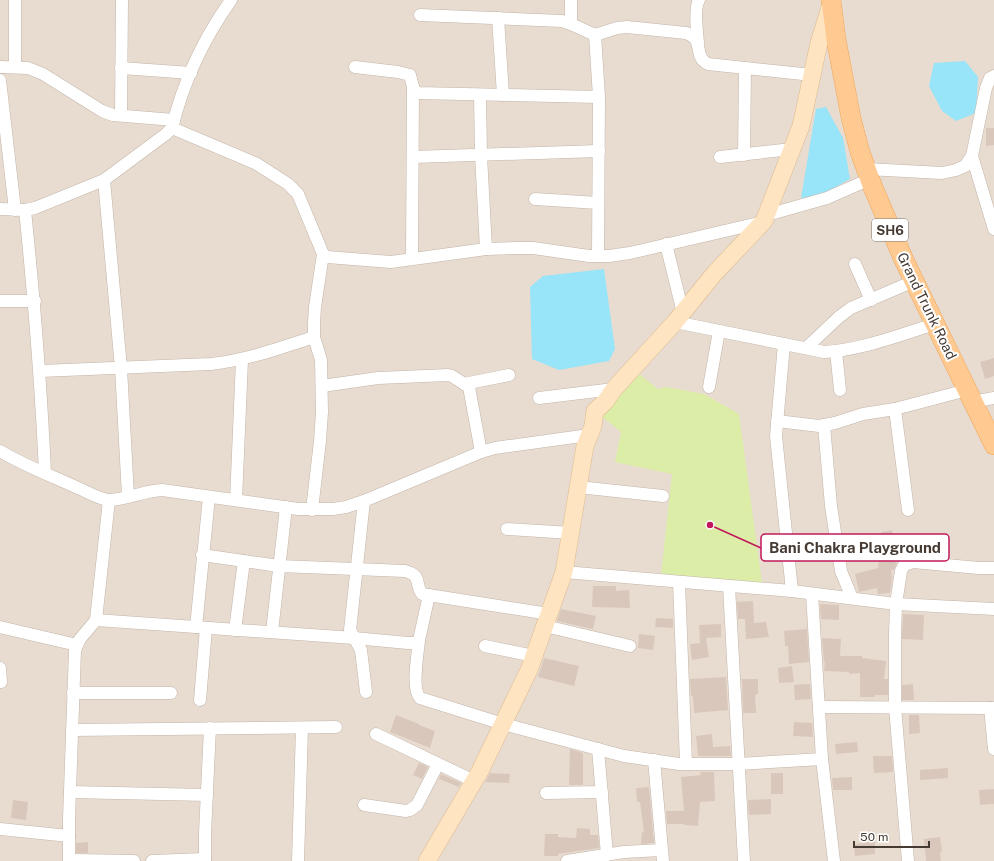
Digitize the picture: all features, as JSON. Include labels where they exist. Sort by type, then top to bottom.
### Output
[{"type":"main road","name":"Grand Trunk Road","points":[[831,2],[836,39],[851,118],[868,174],[887,222],[914,281],[994,445]]},
{"type":"street","points":[[15,0],[15,67]]},
{"type":"street","points":[[121,115],[122,0]]},
{"type":"street","points":[[0,209],[20,210],[35,208],[104,180],[166,134],[173,124],[190,72],[205,42],[231,0]]},
{"type":"street","points":[[571,0],[571,24]]},
{"type":"street","points":[[699,0],[697,3],[698,42],[700,55],[703,62],[708,64],[812,75]]},
{"type":"street","points":[[427,861],[474,781],[529,670],[564,572],[584,446],[593,426],[595,411],[605,402],[614,389],[679,318],[714,274],[765,218],[801,126],[819,43],[831,2]]},
{"type":"street","points":[[420,15],[562,21],[595,35],[609,30],[627,27],[686,33],[694,36],[698,42]]},
{"type":"street","points":[[498,18],[503,95]]},
{"type":"street","points":[[595,35],[599,97],[598,256]]},
{"type":"street","points":[[0,67],[28,68],[43,74],[102,111],[113,115],[173,124],[257,164],[288,184],[298,194],[323,254],[315,307],[314,337],[321,360],[322,426],[312,510]]},
{"type":"street","points":[[121,68],[190,72]]},
{"type":"street","points":[[355,68],[405,73],[410,75],[416,93],[599,97]]},
{"type":"street","points":[[744,155],[745,68]]},
{"type":"street","points":[[323,254],[327,257],[391,262],[486,249],[533,248],[589,256],[609,256],[630,253],[765,218],[827,198],[868,174],[942,173],[956,170],[965,166],[972,156],[986,88],[990,78],[994,76]]},
{"type":"street","points":[[0,80],[35,301],[45,473]]},
{"type":"street","points":[[412,258],[413,87]]},
{"type":"street","points":[[480,95],[481,155],[486,249]]},
{"type":"street","points":[[720,157],[792,149]]},
{"type":"street","points":[[413,157],[599,151]]},
{"type":"street","points":[[972,156],[994,229]]},
{"type":"street","points":[[104,180],[121,368],[128,496]]},
{"type":"street","points":[[535,199],[598,203]]},
{"type":"street","points":[[666,244],[679,318]]},
{"type":"street","points":[[855,264],[871,300]]},
{"type":"street","points":[[806,348],[839,317],[851,308],[914,281]]},
{"type":"street","points":[[0,301],[35,301]]},
{"type":"street","points":[[679,318],[720,331],[824,352],[859,346],[936,324]]},
{"type":"street","points":[[709,387],[720,331]]},
{"type":"street","points":[[40,371],[211,364],[242,360],[314,337]]},
{"type":"street","points":[[784,344],[776,436],[792,591]]},
{"type":"street","points":[[836,351],[840,390]]},
{"type":"street","points":[[236,500],[242,360]]},
{"type":"street","points":[[464,384],[509,375]]},
{"type":"street","points":[[322,386],[378,378],[452,376],[469,387],[481,452]]},
{"type":"street","points":[[539,398],[614,389]]},
{"type":"street","points":[[777,421],[819,426],[835,424],[863,414],[970,396],[994,398]]},
{"type":"street","points":[[894,409],[908,510]]},
{"type":"street","points":[[824,425],[831,506],[841,571],[852,598]]},
{"type":"street","points":[[0,451],[24,464],[109,500],[150,491],[162,490],[286,507],[312,510],[333,510],[364,501],[481,452],[511,445],[589,435]]},
{"type":"street","points":[[578,487],[663,496]]},
{"type":"street","points":[[200,700],[202,555],[209,497]]},
{"type":"street","points":[[109,500],[96,620],[77,645],[75,650],[70,792],[70,861],[134,861]]},
{"type":"street","points":[[364,501],[350,630],[362,650],[366,692]]},
{"type":"street","points":[[272,632],[286,507]]},
{"type":"street","points":[[506,529],[570,533]]},
{"type":"street","points":[[202,555],[279,566],[405,571],[413,573],[417,578],[419,590],[422,594],[547,620],[630,646]]},
{"type":"street","points":[[235,630],[244,561]]},
{"type":"street","points":[[908,861],[896,707],[894,634],[896,604],[901,571],[904,565],[913,562],[994,568]]},
{"type":"street","points":[[564,572],[792,591],[896,604],[994,609]]},
{"type":"street","points":[[679,582],[686,764]]},
{"type":"street","points":[[729,586],[744,861]]},
{"type":"street","points":[[812,594],[822,759],[834,861]]},
{"type":"street","points":[[429,595],[419,640],[416,685],[417,695],[420,698],[503,724],[624,756],[686,764],[738,764],[822,759]]},
{"type":"street","points":[[96,620],[408,643],[415,643],[419,640]]},
{"type":"street","points":[[0,627],[77,645]]},
{"type":"street","points":[[484,646],[534,656]]},
{"type":"street","points":[[0,668],[1,682]]},
{"type":"street","points":[[73,693],[171,693]]},
{"type":"street","points":[[819,707],[992,708],[994,749]]},
{"type":"street","points":[[72,730],[336,727]]},
{"type":"street","points":[[152,861],[205,860],[210,728]]},
{"type":"street","points":[[298,861],[302,728]]},
{"type":"street","points":[[376,734],[474,781]]},
{"type":"street","points":[[598,749],[608,855]]},
{"type":"street","points":[[567,861],[608,855],[662,856],[654,760]]},
{"type":"street","points":[[364,805],[406,811],[410,810],[417,805],[438,764]]},
{"type":"street","points":[[70,792],[207,795]]},
{"type":"street","points":[[546,793],[602,792]]},
{"type":"street","points":[[0,829],[69,836]]},
{"type":"shaded area","points":[[0,0],[994,0],[994,861],[0,861]]},
{"type":"green space","points":[[633,369],[658,389],[666,387],[704,394],[739,414],[762,583],[661,575],[672,474],[615,462],[621,432],[595,411]]},
{"type":"water","points":[[965,61],[978,77],[976,113],[956,121],[942,111],[929,86],[934,63]]},
{"type":"water","points":[[826,107],[843,138],[850,179],[819,196],[801,198],[816,109]]},
{"type":"water","points":[[604,269],[615,349],[609,361],[559,370],[532,359],[530,287],[543,276]]},
{"type":"building","points":[[986,128],[994,128],[994,145],[986,146]]},
{"type":"building","points":[[994,358],[994,376],[985,379],[980,362]]},
{"type":"building","points":[[892,530],[895,545],[894,562],[897,562],[894,570],[891,570],[892,578],[890,593],[878,594],[877,588],[859,592],[855,574],[878,568],[880,548],[884,549],[881,532]]},
{"type":"building","points":[[593,586],[616,586],[616,591],[629,590],[630,608],[592,607]]},
{"type":"building","points":[[753,601],[754,623],[766,622],[769,637],[746,639],[745,619],[738,619],[737,602]]},
{"type":"building","points":[[820,604],[839,605],[839,620],[821,619]]},
{"type":"building","points":[[561,609],[596,616],[593,629],[557,621]]},
{"type":"building","points":[[903,614],[924,615],[923,640],[902,639]]},
{"type":"building","points":[[656,618],[673,619],[673,628],[655,627]]},
{"type":"building","points":[[721,624],[721,637],[706,638],[709,657],[692,660],[690,644],[700,643],[699,625]]},
{"type":"building","points":[[807,629],[809,662],[789,664],[788,646],[785,646],[784,631]]},
{"type":"building","points":[[639,634],[655,636],[653,650],[638,648]]},
{"type":"building","points":[[822,638],[841,639],[840,656],[862,656],[862,658],[886,661],[884,679],[888,679],[888,695],[860,697],[860,673],[849,674],[849,672],[824,671],[825,661],[824,662]]},
{"type":"building","points":[[544,658],[579,666],[574,686],[538,677]]},
{"type":"building","points":[[792,666],[794,682],[779,683],[778,668]]},
{"type":"building","points":[[726,677],[728,710],[694,713],[690,679]]},
{"type":"building","points":[[742,679],[758,679],[758,694],[755,695],[756,713],[743,713]]},
{"type":"building","points":[[810,684],[811,699],[795,700],[794,685]]},
{"type":"building","points":[[913,684],[914,700],[902,700],[902,685]]},
{"type":"building","points":[[396,715],[435,731],[430,748],[390,732]]},
{"type":"building","points":[[909,715],[919,715],[920,733],[909,734]]},
{"type":"building","points":[[794,722],[812,723],[813,737],[793,736]]},
{"type":"building","points":[[712,734],[713,747],[730,746],[731,756],[698,756],[696,736]]},
{"type":"building","points":[[857,742],[858,752],[836,754],[835,744]]},
{"type":"building","points":[[570,749],[583,753],[583,785],[569,785]]},
{"type":"building","points":[[873,756],[892,756],[893,772],[874,773]]},
{"type":"building","points":[[419,763],[428,767],[422,779],[413,775]]},
{"type":"building","points":[[948,768],[948,778],[920,780],[920,770]]},
{"type":"building","points":[[700,772],[714,772],[715,801],[700,802],[698,826],[667,824],[666,811],[684,811],[681,777],[701,775]]},
{"type":"building","points":[[490,773],[510,774],[509,783],[485,782]]},
{"type":"building","points":[[771,773],[783,773],[783,794],[771,794]]},
{"type":"building","points":[[441,774],[461,783],[459,787],[439,779]]},
{"type":"building","points":[[852,777],[852,790],[833,790],[832,778]]},
{"type":"building","points":[[649,787],[654,843],[641,844],[642,832],[644,832],[640,802],[637,802],[636,788]]},
{"type":"building","points":[[994,789],[994,804],[980,805],[979,790]]},
{"type":"building","points":[[771,799],[771,814],[749,815],[748,800]]},
{"type":"building","points":[[13,800],[28,802],[26,820],[11,818]]},
{"type":"building","points":[[577,828],[590,829],[590,835],[598,835],[599,848],[558,854],[558,856],[544,856],[545,834],[558,834],[558,837],[576,838]]},
{"type":"building","points":[[940,837],[942,851],[940,852],[941,861],[926,861],[924,839]]},
{"type":"building","points":[[88,842],[88,853],[76,853],[76,843]]},
{"type":"building","points":[[875,842],[875,854],[855,856],[854,844]]},
{"type":"place","name":"Bani Chakra Playground","points":[[710,525]]}]
